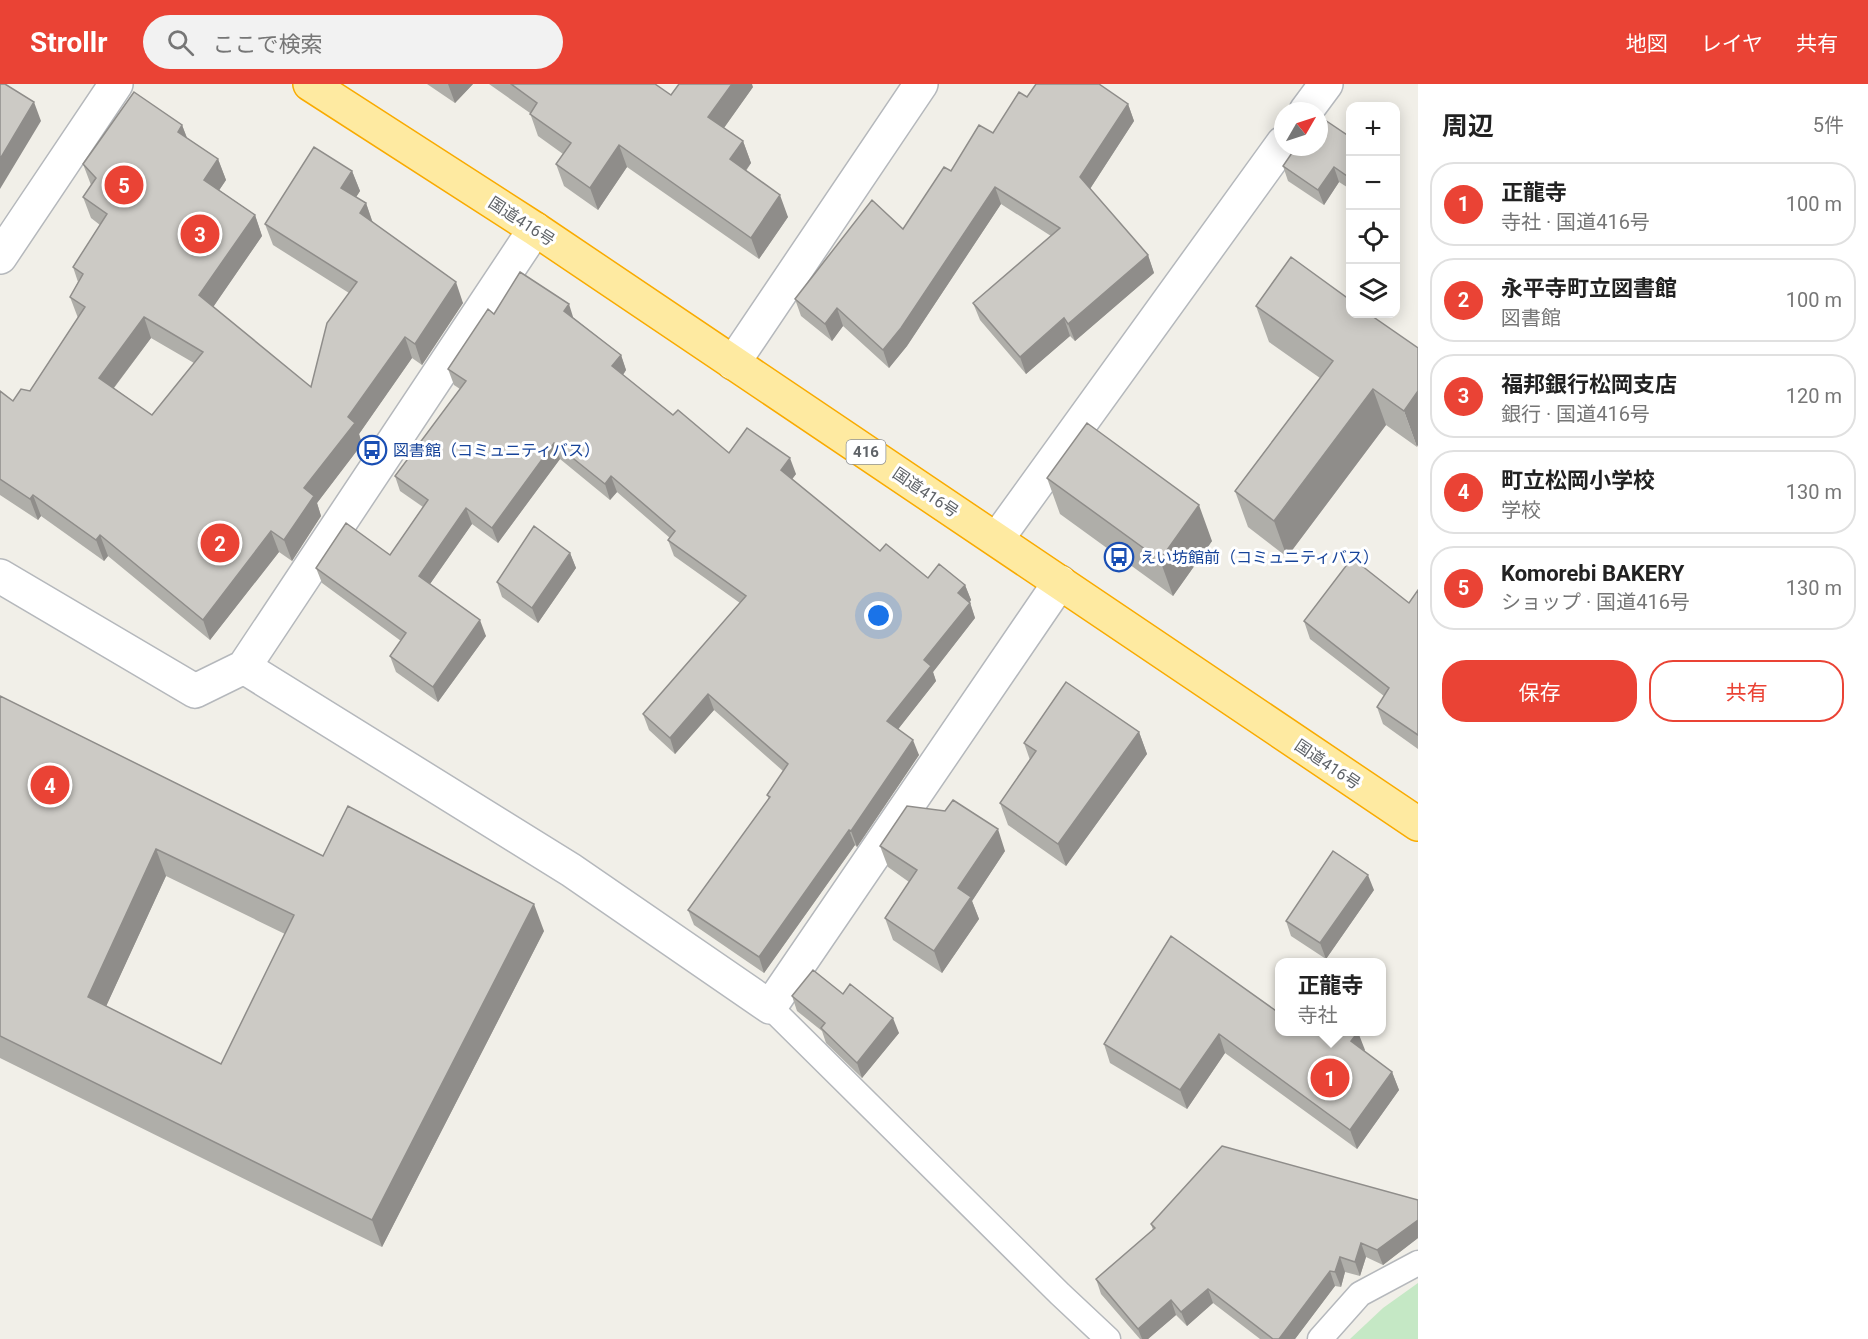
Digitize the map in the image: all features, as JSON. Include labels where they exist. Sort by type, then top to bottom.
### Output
[{"type":"highway","name":"国道416号","points":[[310,84],[535,229],[1418,824]]},
{"type":"street","points":[[0,257],[116,84]]},
{"type":"street","points":[[1313,102],[1326,84]]},
{"type":"street","points":[[733,363],[914,86]]},
{"type":"street","points":[[997,539],[1274,155]]},
{"type":"street","points":[[0,576],[195,691],[244,667],[535,229]]},
{"type":"street","points":[[244,667],[571,870],[770,1007],[1060,582]]},
{"type":"lane","points":[[770,1007],[1108,1339]]},
{"type":"lane","points":[[1320,1339],[1360,1294],[1418,1263]]},
{"type":"green space","points":[[1418,1283],[1418,1339],[1350,1339],[1383,1308]]},
{"type":"building","points":[[0,84],[5,84],[34,102],[0,159]]},
{"type":"building","points":[[511,84],[655,84],[671,95],[679,84],[732,84],[708,117],[743,141],[730,159],[780,195],[751,238],[619,145],[590,188],[556,164],[571,143],[530,114],[537,103]]},
{"type":"building","points":[[1036,84],[1099,84],[1128,104],[1080,177],[1148,255],[1068,324],[1064,318],[1020,357],[973,303],[1060,228],[995,187],[901,328],[883,350],[837,308],[825,324],[795,299],[872,200],[903,229],[944,167],[951,171],[979,125],[993,133],[1019,92],[1027,97]]},
{"type":"building","points":[[134,92],[182,125],[178,132],[218,159],[204,180],[255,215],[199,295],[311,387],[327,323],[357,282],[265,224],[314,147],[352,171],[341,188],[366,203],[360,213],[456,282],[415,344],[405,337],[348,417],[355,423],[304,488],[314,496],[284,540],[271,531],[203,620],[100,535],[96,540],[33,495],[30,499],[0,479],[0,391],[13,401],[21,389],[30,391],[85,307],[70,297],[83,274],[73,267],[107,214],[83,197],[96,178],[83,164]],"holes":[[[144,317],[203,352],[152,415],[99,378]]]},
{"type":"building","points":[[1328,122],[1346,134],[1346,175],[1334,167],[1318,190],[1283,166],[1290,156],[1328,156]]},
{"type":"building","points":[[1291,257],[1346,297],[1346,318],[1375,318],[1418,348],[1418,391],[1404,411],[1373,389],[1274,521],[1235,491],[1333,361],[1256,306]]},
{"type":"building","points":[[520,272],[569,304],[564,311],[621,355],[612,366],[673,415],[678,410],[729,453],[747,428],[790,458],[781,470],[880,551],[886,544],[928,578],[939,564],[965,585],[958,593],[970,603],[924,660],[931,666],[887,721],[913,740],[851,831],[849,830],[759,957],[688,910],[770,797],[767,795],[788,764],[708,694],[670,738],[643,714],[746,596],[668,540],[675,531],[611,476],[605,484],[554,443],[492,528],[466,508],[419,576],[480,620],[433,687],[390,656],[406,633],[316,568],[346,523],[390,555],[428,500],[395,476],[466,381],[448,369],[488,309],[494,314]]},
{"type":"building","points":[[1087,423],[1199,505],[1160,560],[1047,478]]},
{"type":"building","points":[[534,526],[570,553],[532,608],[497,582]]},
{"type":"building","points":[[1352,558],[1409,603],[1418,590],[1418,735],[1377,707],[1389,688],[1304,621]]},
{"type":"building","points":[[1066,682],[1139,732],[1058,844],[1000,803],[1036,751],[1024,743]]},
{"type":"building","points":[[0,696],[323,856],[348,806],[534,904],[372,1220],[0,1036]],"holes":[[[156,849],[294,915],[221,1064],[88,997]]]},
{"type":"building","points":[[953,800],[998,829],[958,888],[971,897],[934,951],[885,918],[917,870],[880,846],[907,806],[945,811]]},
{"type":"building","points":[[1333,851],[1368,875],[1320,943],[1286,921]]},
{"type":"building","points":[[1171,936],[1275,1010],[1275,1036],[1355,1036],[1351,1041],[1392,1072],[1350,1130],[1219,1034],[1180,1090],[1104,1044]]},
{"type":"building","points":[[813,970],[843,994],[850,984],[893,1018],[857,1063],[821,1028],[825,1023],[792,996]]},
{"type":"building","points":[[1222,1146],[1418,1200],[1418,1220],[1377,1250],[1361,1243],[1355,1262],[1340,1257],[1335,1272],[1330,1271],[1279,1339],[1273,1339],[1208,1289],[1181,1312],[1171,1300],[1138,1329],[1096,1279],[1155,1228],[1151,1224]]},
{"type":"place","name":"Komorebi BAKERY","points":[[124,185]]},
{"type":"place","name":"福邦銀行松岡支店","points":[[200,234]]},
{"type":"place","name":"図書館（コミュニティバス）","points":[[372,450]]},
{"type":"place","name":"永平寺町立図書館","points":[[220,543]]},
{"type":"place","name":"えい坊館前（コミュニティバス）","points":[[1119,557]]},
{"type":"place","name":"町立松岡小学校","points":[[50,785]]},
{"type":"place","name":"正龍寺","points":[[1330,1078]]}]
